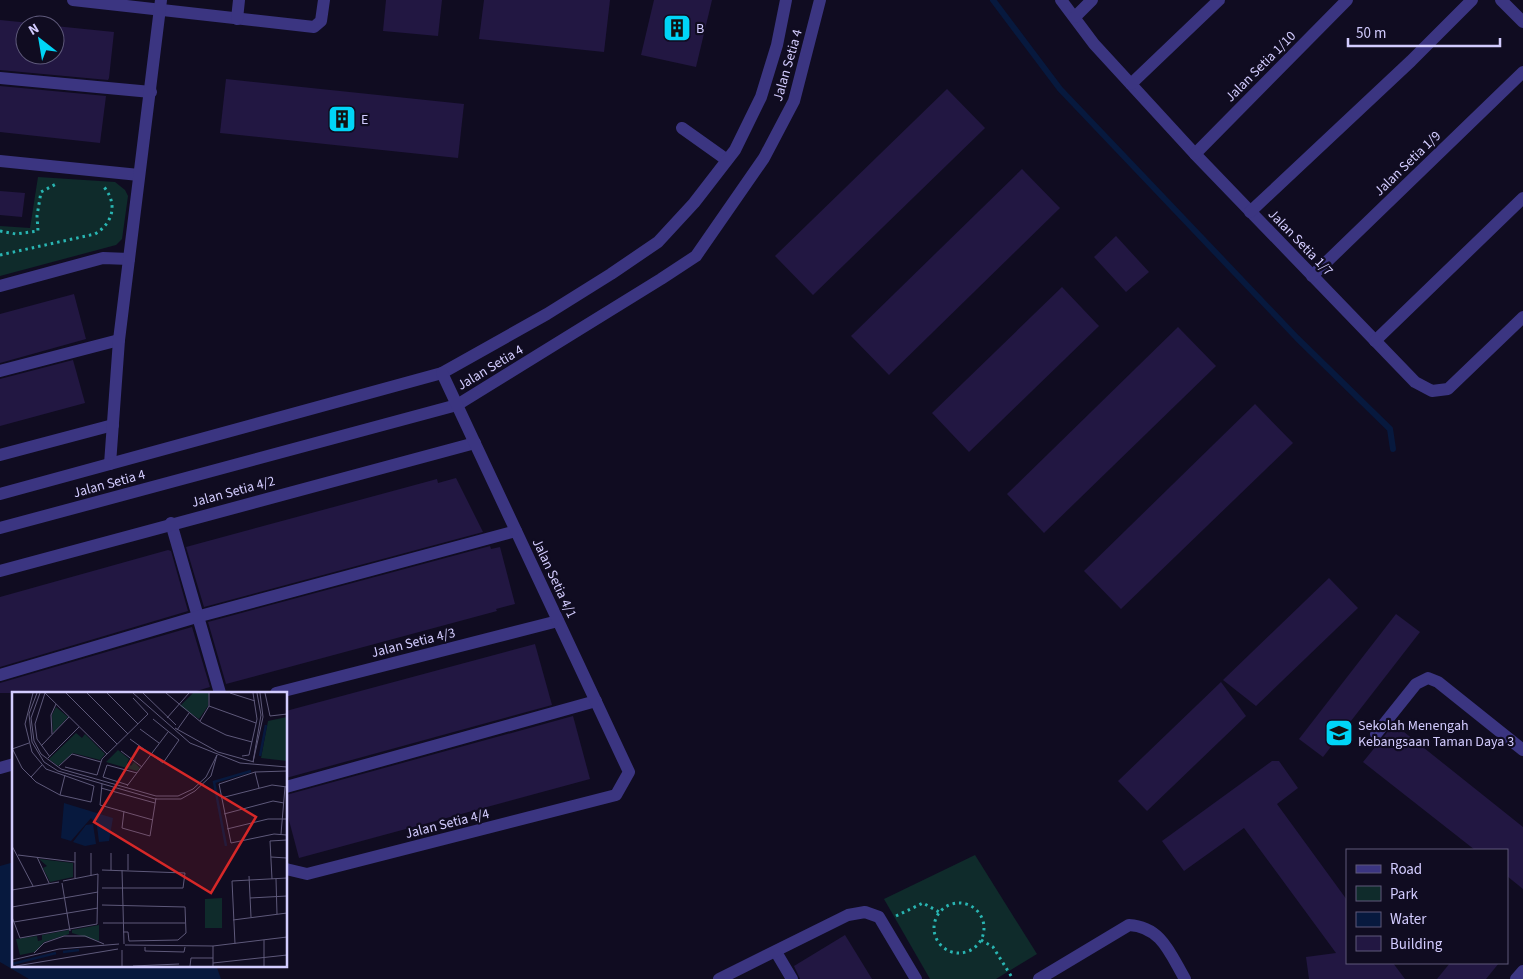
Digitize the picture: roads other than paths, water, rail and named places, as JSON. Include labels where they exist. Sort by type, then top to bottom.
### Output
[{"type":"street","points":[[73,0],[161,4],[236,19],[314,28],[321,21],[324,0]]},
{"type":"street","points":[[236,19],[239,0]]},
{"type":"street","name":"Jalan Setia 4","points":[[0,494],[442,373],[547,314],[658,242],[694,203],[735,150],[761,97],[777,45],[786,0]]},
{"type":"street","name":"Jalan Setia 4","points":[[0,528],[457,404],[696,256],[764,158],[794,101],[820,0]]},
{"type":"street","name":"Jalan Setia 1/7","points":[[1061,0],[1094,44],[1195,154],[1415,382],[1432,391],[1448,389],[1523,317]]},
{"type":"street","points":[[1075,17],[1092,0]]},
{"type":"street","points":[[1131,84],[1218,0]]},
{"type":"street","name":"Jalan Setia 1/10","points":[[1195,154],[1347,0]]},
{"type":"street","points":[[1250,212],[1411,62],[1472,0]]},
{"type":"street","points":[[1501,0],[1523,22]]},
{"type":"street","points":[[110,464],[119,340],[161,4]]},
{"type":"street","name":"Jalan Setia 1/9","points":[[1312,276],[1523,72]]},
{"type":"street","points":[[0,78],[151,92]]},
{"type":"street","points":[[682,128],[727,160]]},
{"type":"street","points":[[0,161],[139,175]]},
{"type":"street","points":[[1375,341],[1523,198]]},
{"type":"street","points":[[0,286],[103,258],[129,259]]},
{"type":"street","points":[[0,371],[119,340]]},
{"type":"street","name":"Jalan Setia 4/1","points":[[442,373],[629,772],[616,794]]},
{"type":"street","points":[[0,455],[113,425]]},
{"type":"street","name":"Jalan Setia 4/2","points":[[0,571],[171,523],[475,443]]},
{"type":"street","points":[[171,523],[200,616],[220,692]]},
{"type":"street","points":[[0,674],[200,616],[516,531]]},
{"type":"street","name":"Jalan Setia 4/3","points":[[280,692],[558,621]]},
{"type":"street","points":[[1376,734],[1416,684],[1428,678],[1438,682],[1523,750]]},
{"type":"street","points":[[288,786],[596,701]]},
{"type":"street","name":"Jalan Setia 4/4","points":[[288,869],[307,874],[616,794]]},
{"type":"street","points":[[719,979],[776,952],[848,914],[865,912],[879,917],[916,979]]},
{"type":"street","points":[[1039,979],[1128,926],[1139,926],[1152,931],[1160,938],[1185,979]]},
{"type":"street","points":[[776,952],[792,979]]},
{"type":"street","points":[[1516,979],[1523,971]]},
{"type":"water","points":[[12,863],[12,966],[216,966],[221,979],[29,979],[0,962],[0,866]]},
{"type":"waterway","points":[[993,0],[1060,89],[1297,338],[1390,429],[1393,449]]},
{"type":"place","name":"B","points":[[677,28]]},
{"type":"place","name":"E","points":[[342,119]]},
{"type":"place","name":"Sekolah Menengah Kebangsaan Taman Daya 3","points":[[1339,733]]}]
